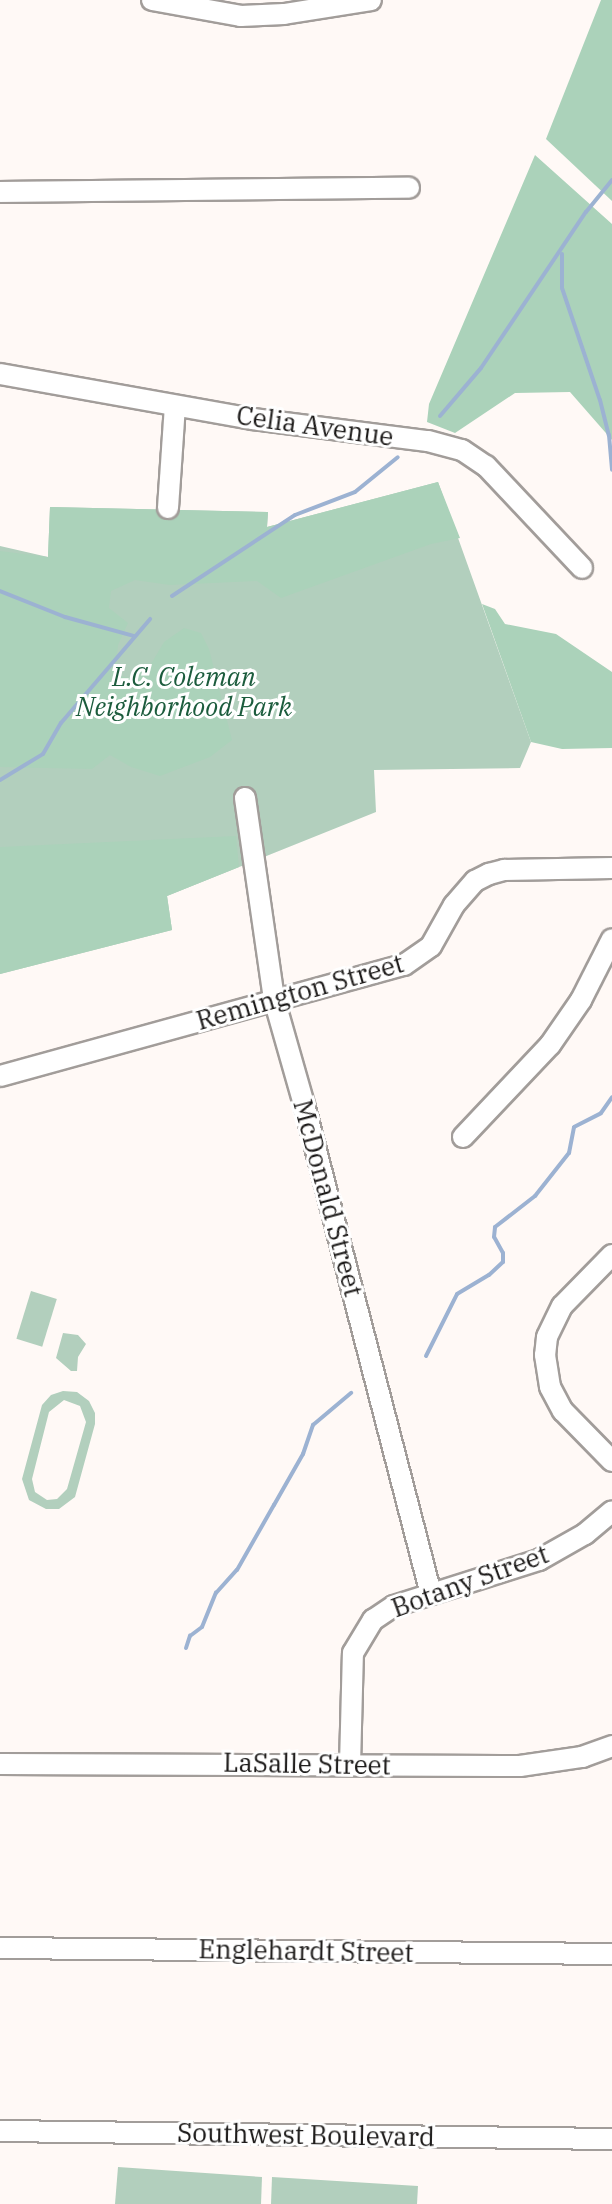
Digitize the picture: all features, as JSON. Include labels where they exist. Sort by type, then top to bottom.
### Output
[{"type":"street","points":[[152,0],[241,16],[284,14],[371,0]]},
{"type":"street","points":[[0,192],[409,188]]},
{"type":"street","name":"Celia Avenue","points":[[0,374],[268,421],[428,441],[462,450],[486,466],[582,568]]},
{"type":"street","points":[[168,508],[175,406]]},
{"type":"street","name":"McDonald Street","points":[[245,798],[274,999],[431,1594]]},
{"type":"street","name":"Remington Street","points":[[0,1076],[412,962],[431,946],[466,889],[489,874],[504,870],[612,868]]},
{"type":"street","points":[[463,1137],[550,1045],[575,1010],[612,939]]},
{"type":"street","points":[[612,1255],[562,1306],[547,1337],[545,1355],[550,1387],[563,1411],[612,1461]]},
{"type":"street","name":"Botany Street","points":[[350,1765],[351,1669],[360,1638],[373,1620],[386,1609],[539,1560],[585,1534],[612,1511]]},
{"type":"street","name":"LaSalle Street","points":[[0,1764],[520,1766],[568,1760],[612,1746]]},
{"type":"street","name":"Englehardt Street","points":[[0,1948],[612,1954]]},
{"type":"street","name":"Southwest Boulevard","points":[[0,2131],[612,2139]]},
{"type":"green space","points":[[601,0],[612,0],[612,201],[546,139]]},
{"type":"green space","points":[[535,155],[612,224],[612,440],[570,392],[515,393],[455,433],[427,422],[429,404]]},
{"type":"green space","name":"L.C. Coleman Neighborhood Park","points":[[438,482],[531,742],[520,768],[374,770],[376,812],[167,896],[172,930],[0,974],[0,546],[48,557],[50,507],[268,512],[267,527]]},
{"type":"green space","points":[[438,482],[460,538],[431,544],[281,598],[257,581],[170,585],[135,580],[111,591],[109,608],[128,623],[118,645],[115,675],[130,678],[151,664],[164,642],[184,628],[201,633],[209,649],[232,740],[210,757],[160,776],[131,767],[110,755],[92,769],[0,767],[0,551],[48,557],[50,507],[268,512],[267,527]]},
{"type":"green space","points":[[482,604],[495,609],[505,624],[556,634],[612,672],[612,748],[562,749],[531,742]]},
{"type":"green space","points":[[236,836],[239,867],[167,896],[172,930],[0,974],[0,847]]},
{"type":"green space","points":[[31,1291],[57,1299],[42,1347],[16,1339]]},
{"type":"green space","points":[[63,1333],[78,1335],[86,1344],[78,1357],[77,1371],[71,1371],[56,1358]]},
{"type":"green space","points":[[63,1391],[77,1392],[89,1401],[95,1413],[95,1424],[75,1497],[59,1509],[46,1509],[29,1500],[22,1479],[42,1405],[51,1395]],"holes":[[[64,1400],[80,1406],[86,1422],[67,1489],[57,1499],[47,1500],[35,1492],[32,1479],[49,1412]]]},
{"type":"green space","points":[[118,2167],[262,2177],[261,2204],[115,2204]]},
{"type":"green space","points":[[272,2177],[418,2186],[417,2204],[271,2204]]},
{"type":"waterway","points":[[440,416],[481,368],[586,212],[612,180]]},
{"type":"waterway","points":[[562,254],[562,288],[600,400],[609,435],[612,470]]},
{"type":"waterway","points":[[172,596],[295,515],[355,492],[398,457]]},
{"type":"waterway","points":[[0,591],[65,617],[134,636]]},
{"type":"waterway","points":[[0,780],[43,754],[61,723],[150,619]]},
{"type":"waterway","points":[[426,1356],[457,1294],[489,1275],[503,1262],[503,1253],[494,1237],[495,1227],[535,1196],[569,1153],[574,1127],[601,1113],[612,1097]]},
{"type":"waterway","points":[[186,1648],[190,1636],[202,1627],[216,1593],[237,1570],[303,1454],[313,1425],[351,1393]]}]
